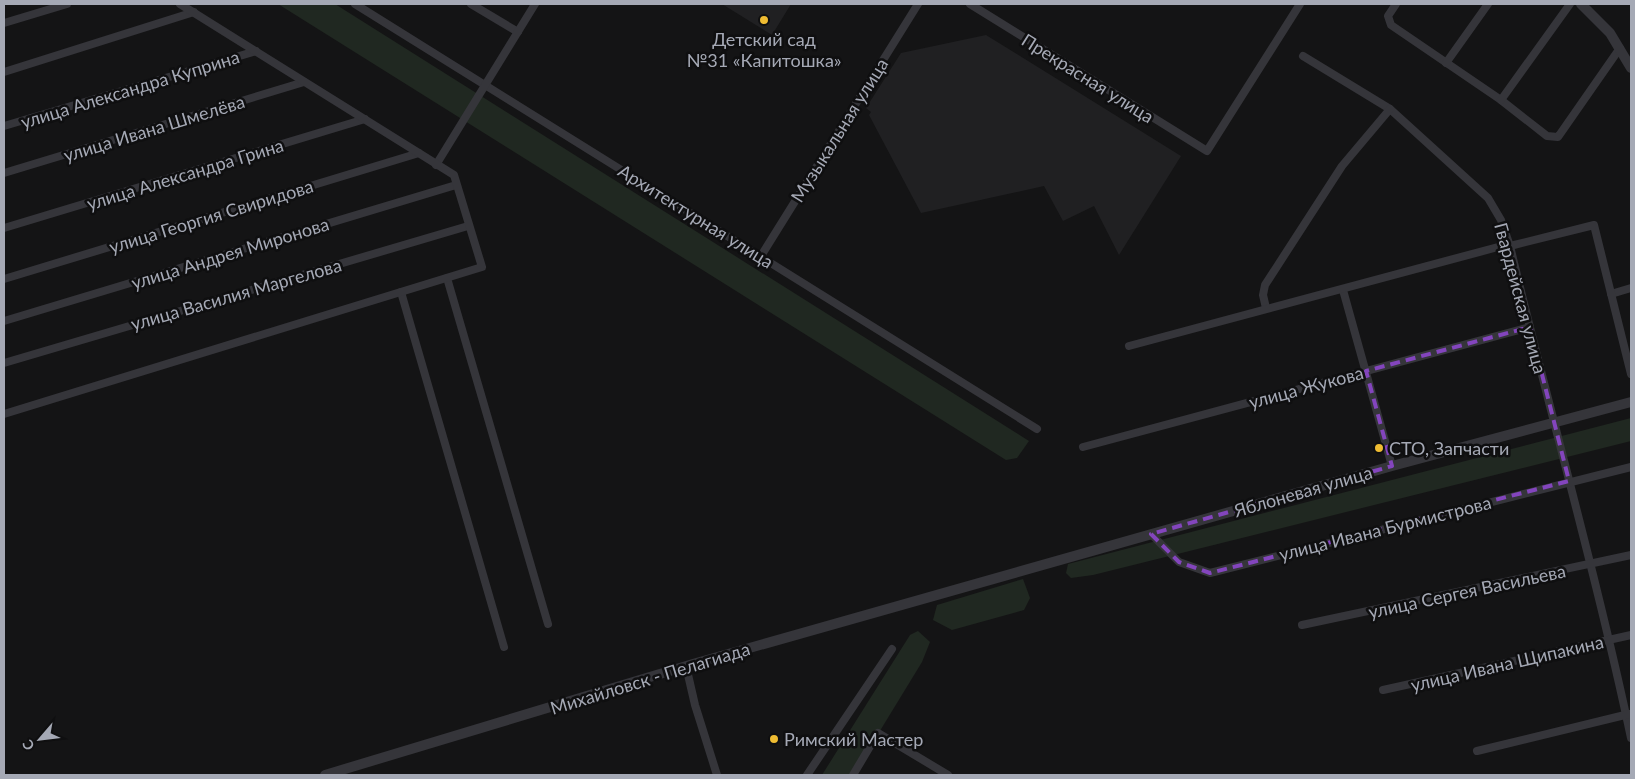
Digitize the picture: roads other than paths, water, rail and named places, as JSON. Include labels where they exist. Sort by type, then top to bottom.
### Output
[{"type":"street","points":[[4,23],[67,4]]},
{"type":"street","points":[[4,414],[482,267],[454,175],[180,4]]},
{"type":"street","name":"Архитектурная улица","points":[[355,4],[1037,429]]},
{"type":"street","points":[[471,4],[518,32]]},
{"type":"street","points":[[436,165],[535,4]]},
{"type":"street","name":"Музыкальная улица","points":[[761,256],[918,4]]},
{"type":"street","name":"Прекрасная улица","points":[[970,4],[1207,151],[1300,4]]},
{"type":"street","points":[[1396,4],[1388,16],[1391,26],[1501,100],[1547,136],[1558,137],[1620,48]]},
{"type":"street","points":[[1446,63],[1488,4]]},
{"type":"street","points":[[1501,100],[1570,4]]},
{"type":"street","points":[[1581,4],[1599,20],[1630,63]]},
{"type":"street","points":[[4,72],[194,12]]},
{"type":"street","name":"улица Александра Куприна","points":[[4,126],[256,51]]},
{"type":"street","name":"Гвардейская улица","points":[[1303,56],[1390,109],[1488,198],[1501,220],[1510,246],[1553,424],[1592,565],[1608,640],[1629,714],[1631,738]]},
{"type":"street","name":"улица Ивана Шмелёва","points":[[4,173],[304,82]]},
{"type":"street","points":[[1266,308],[1263,295],[1265,285],[1342,166],[1390,109]]},
{"type":"street","name":"улица Александра Грина","points":[[4,228],[365,119]]},
{"type":"street","name":"улица Георгия Свиридова","points":[[4,278],[419,153]]},
{"type":"street","name":"улица Андрея Миронова","points":[[4,321],[456,185]]},
{"type":"street","points":[[1129,346],[1266,308],[1343,290],[1450,259],[1594,225],[1611,294],[1628,350],[1631,374]]},
{"type":"street","name":"улица Василия Маргелова","points":[[4,363],[468,226]]},
{"type":"street","points":[[447,278],[548,624]]},
{"type":"street","points":[[1611,294],[1631,288]]},
{"type":"street","points":[[1343,290],[1392,466]]},
{"type":"street","points":[[401,292],[504,647]]},
{"type":"street","name":"улица Жукова","points":[[1083,448],[1530,328]]},
{"type":"street","name":"Яблоневая улица","points":[[976,584],[1392,466],[1631,402]]},
{"type":"street","name":"улица Ивана Бурмистрова","points":[[1151,534],[1179,562],[1210,573],[1631,467]]},
{"type":"street","name":"улица Сергея Васильева","points":[[1302,625],[1592,565],[1631,555]]},
{"type":"street","name":"Михайловск - Пелагиада","points":[[325,775],[686,666],[976,584]]},
{"type":"street","name":"улица Ивана Щипакина","points":[[1383,690],[1631,635]]},
{"type":"street","points":[[807,775],[892,649]]},
{"type":"street","points":[[686,666],[695,705],[717,775]]},
{"type":"street","points":[[1477,751],[1629,714]]},
{"type":"street","points":[[853,775],[878,733],[948,775]]},
{"type":"place","name":"Детский сад №31 «Капитошка»","points":[[764,20]]},
{"type":"place","name":"СТО, Запчасти","points":[[1379,448]]},
{"type":"place","name":"Римский Мастер","points":[[774,739]]}]
